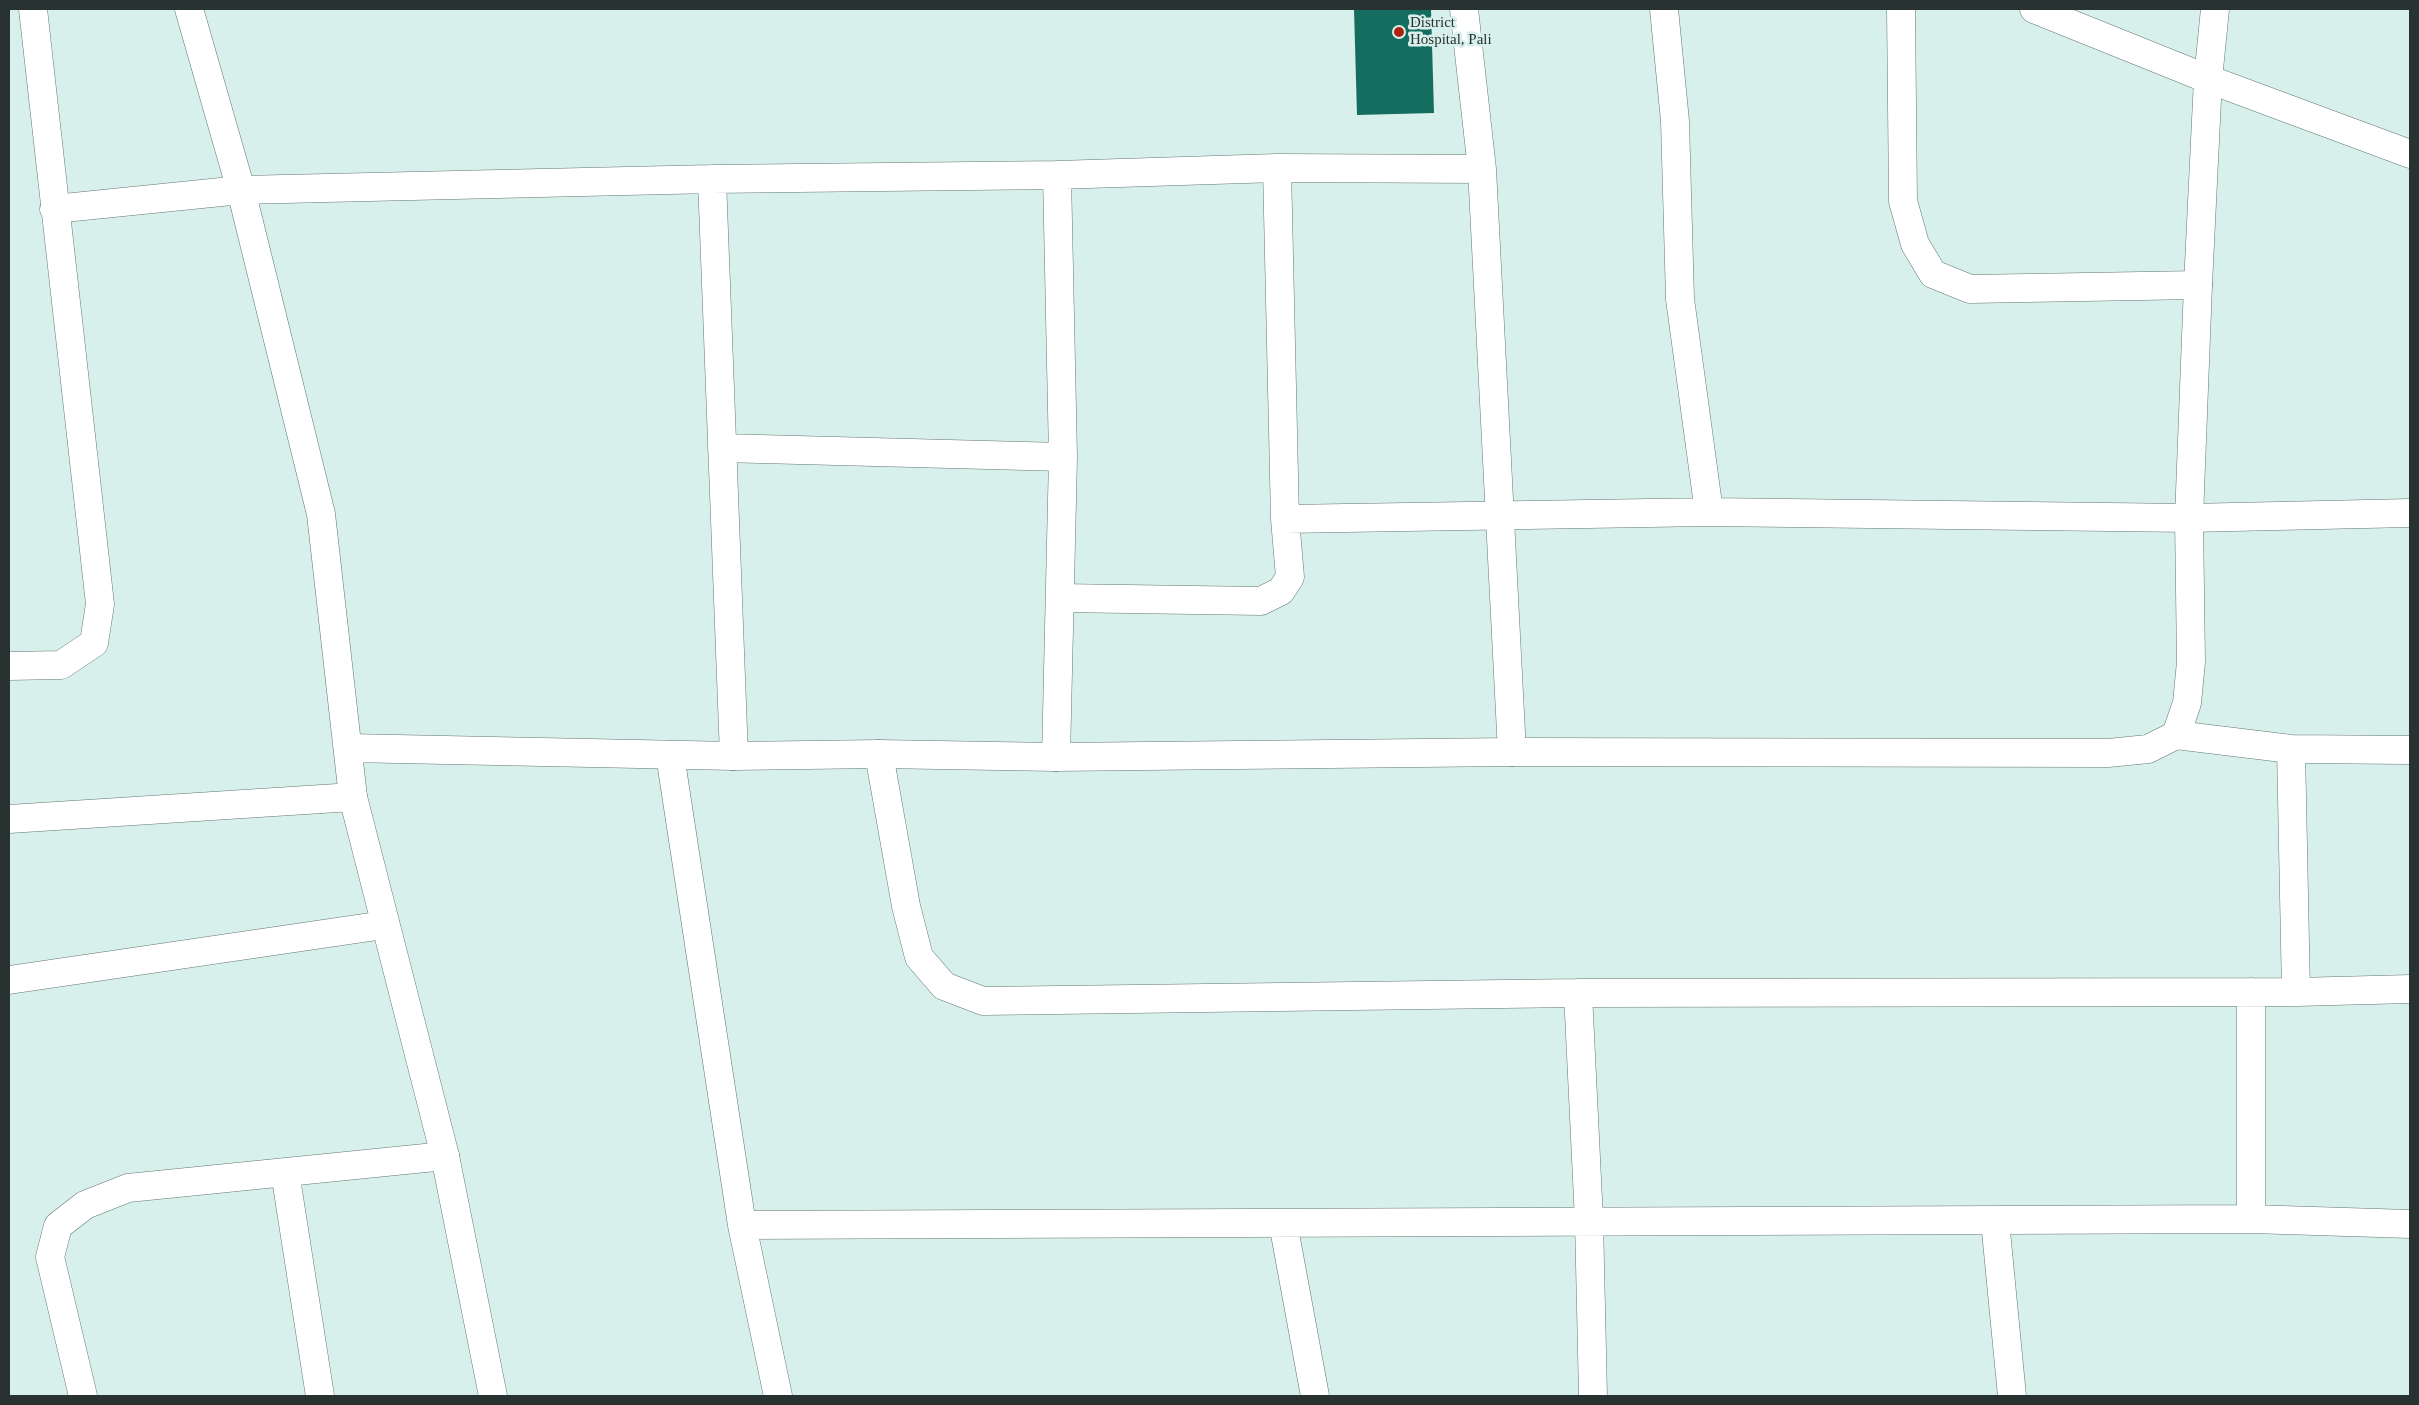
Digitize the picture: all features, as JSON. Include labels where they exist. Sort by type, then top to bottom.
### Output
[{"type":"street","points":[[9,666],[61,665],[94,643],[100,604],[54,209],[33,9]]},
{"type":"street","points":[[189,9],[241,190],[321,514],[349,748],[353,797],[445,1156],[493,1396]]},
{"type":"street","points":[[1464,9],[1482,169],[1512,752]]},
{"type":"street","points":[[1664,9],[1675,120],[1680,299],[1709,512]]},
{"type":"street","points":[[1901,9],[1903,201],[1915,244],[1934,274],[1970,289],[2198,285]]},
{"type":"street","points":[[2034,9],[2208,79],[2410,154]]},
{"type":"street","points":[[2176,735],[2187,703],[2191,662],[2190,518],[2198,285],[2208,79],[2215,9]]},
{"type":"street","points":[[54,209],[241,190],[712,179],[1057,175],[1277,168],[1482,169]]},
{"type":"street","points":[[1060,598],[1261,601],[1281,591],[1290,577],[1285,519],[1277,168]]},
{"type":"street","points":[[1056,757],[1063,457],[1057,175]]},
{"type":"street","points":[[712,179],[734,756]]},
{"type":"street","points":[[722,448],[1063,457]]},
{"type":"street","points":[[1285,519],[1709,512],[2190,518],[2410,513]]},
{"type":"street","points":[[349,748],[734,756],[879,754],[1056,757],[1512,752],[2108,753],[2148,749],[2176,735],[2290,749],[2410,750]]},
{"type":"street","points":[[2290,749],[2296,992]]},
{"type":"street","points":[[879,754],[906,906],[919,958],[944,986],[983,1001],[1578,993],[2296,992],[2410,989]]},
{"type":"street","points":[[670,755],[742,1225],[778,1396]]},
{"type":"street","points":[[9,820],[353,797]]},
{"type":"street","points":[[9,980],[384,924]]},
{"type":"street","points":[[2251,992],[2251,1219]]},
{"type":"street","points":[[1578,993],[1589,1220],[1593,1396]]},
{"type":"street","points":[[83,1396],[50,1258],[58,1226],[85,1205],[128,1188],[445,1156]]},
{"type":"street","points":[[285,1172],[320,1396]]},
{"type":"street","points":[[742,1225],[1589,1220],[1995,1221],[2251,1219],[2410,1224]]},
{"type":"street","points":[[1995,1221],[2012,1396]]},
{"type":"street","points":[[1282,1223],[1315,1396]]},
{"type":"building","points":[[1354,9],[1431,9],[1434,113],[1357,115]]},
{"type":"place","name":"District Hospital, Pali","points":[[1399,32]]}]
